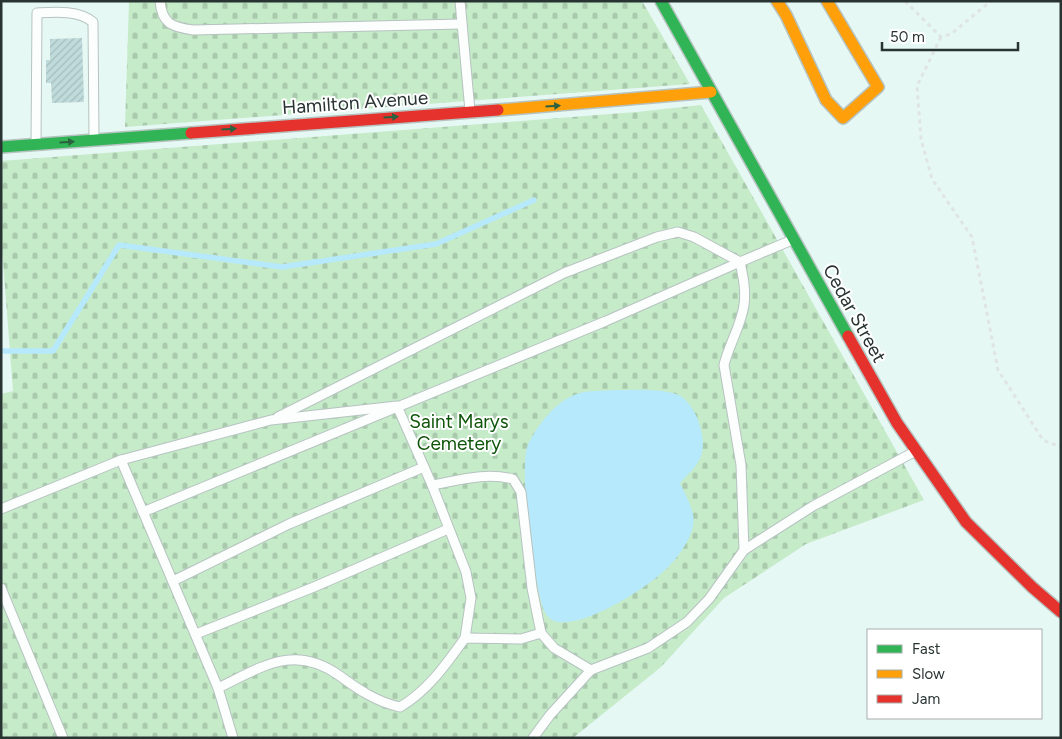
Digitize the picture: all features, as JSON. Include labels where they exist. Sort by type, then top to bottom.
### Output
[{"type":"street","name":"Cedar Street","points":[[661,1],[881,394],[917,451],[966,522],[1032,587],[1061,612]]},
{"type":"street","points":[[777,1],[786,15],[826,100],[843,118],[878,87],[826,1]]},
{"type":"street","name":"Hamilton Avenue","points":[[1,147],[711,92]]},
{"type":"lane","points":[[160,1],[161,13],[168,23],[178,28],[193,30],[462,24]]},
{"type":"lane","points":[[460,1],[470,112]]},
{"type":"lane","points":[[36,144],[37,13],[57,12],[86,16],[93,22],[94,140]]},
{"type":"lane","points":[[271,420],[564,273],[657,237],[678,232],[694,237],[740,262]]},
{"type":"lane","points":[[143,512],[606,321],[794,239]]},
{"type":"lane","points":[[740,262],[745,290],[744,306],[728,348],[724,365],[741,465],[744,550]]},
{"type":"lane","points":[[1,509],[122,460],[271,420],[397,406]]},
{"type":"lane","points":[[218,688],[269,664],[294,658],[333,671],[383,704],[400,707],[412,700],[441,671],[465,638],[471,598],[466,572],[432,486],[397,406]]},
{"type":"lane","points":[[533,738],[550,715],[591,670],[648,648],[687,622],[709,599],[744,550],[813,506],[917,451]]},
{"type":"lane","points":[[122,460],[218,688],[233,738]]},
{"type":"lane","points":[[172,582],[289,524],[424,467]]},
{"type":"lane","points":[[432,486],[472,477],[498,475],[513,479],[521,492],[532,588],[541,633],[554,648],[591,670]]},
{"type":"lane","points":[[196,634],[448,530]]},
{"type":"lane","points":[[1,588],[5,606],[63,738]]},
{"type":"lane","points":[[465,638],[521,639],[541,633]]},
{"type":"path","points":[[905,1],[941,37]]},
{"type":"path","points":[[992,1],[951,34],[941,37],[917,86],[921,139],[932,179],[972,237],[998,370],[1043,440],[1061,447]]},
{"type":"green space","points":[[129,1],[642,1],[690,84],[125,127]]},
{"type":"green space","name":"Saint Marys Cemetery","points":[[701,105],[924,500],[806,544],[724,598],[661,667],[573,738],[1,738],[1,394],[13,391],[1,235],[1,161],[636,112]]},
{"type":"water","points":[[591,391],[669,392],[683,398],[694,412],[701,430],[703,448],[697,464],[680,483],[692,511],[692,530],[685,545],[665,570],[628,597],[596,614],[580,620],[554,621],[549,618],[544,610],[540,597],[528,526],[525,457],[528,445],[542,422],[569,397]]},
{"type":"building","points":[[82,38],[84,102],[52,103],[51,83],[46,83],[46,60],[50,60],[50,39]]},
{"type":"waterway","points":[[1,351],[53,351],[119,245],[282,267],[436,244],[534,200]]},
{"type":"traffic: fast","points":[[661,1],[848,336]]},
{"type":"traffic: fast","points":[[1,147],[191,133]]},
{"type":"traffic: slow","points":[[777,1],[786,15],[826,100],[843,118],[878,87],[827,1]]},
{"type":"traffic: slow","points":[[498,110],[711,92]]},
{"type":"traffic: jam","points":[[191,133],[498,110]]},
{"type":"traffic: jam","points":[[848,336],[897,423],[966,522],[1032,587],[1061,612]]}]
